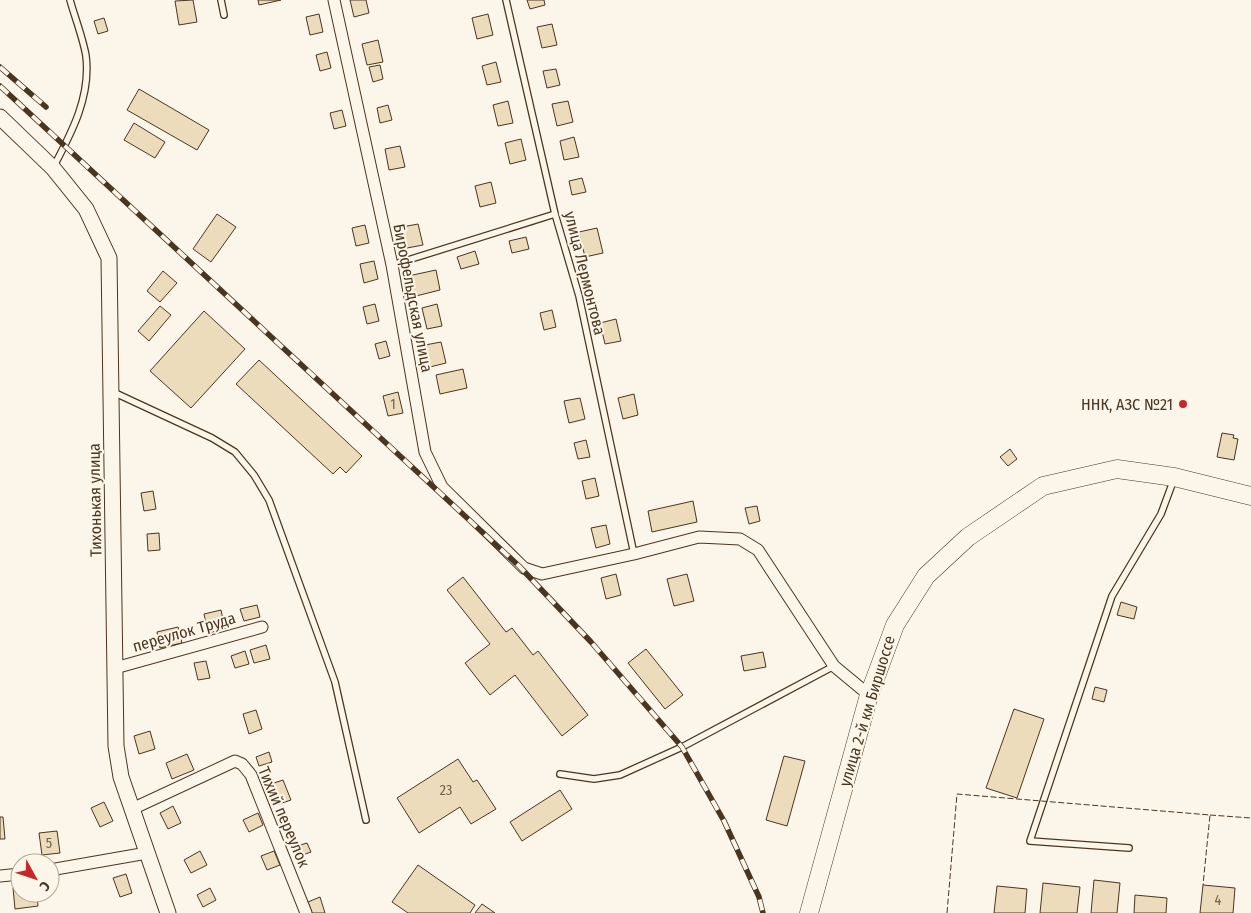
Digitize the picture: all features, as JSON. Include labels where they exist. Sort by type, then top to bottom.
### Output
[{"type":"main road","name":"улица 2-й км Биршоссе","points":[[809,913],[869,695],[894,625],[926,576],[968,537],[1043,486],[1117,468],[1174,477],[1251,496]]},
{"type":"street","name":"Бирофельдская улица","points":[[334,0],[392,265],[425,452],[442,487],[524,568],[542,574],[634,554]]},
{"type":"street","name":"Тихонькая улица","points":[[0,117],[53,168],[86,209],[110,258],[116,746],[121,777],[168,913]]},
{"type":"street","points":[[634,554],[699,537],[740,539],[758,550],[834,666],[869,695]]},
{"type":"street","name":"переулок Труда","points":[[115,668],[262,627]]},
{"type":"street","name":"Тихий переулок","points":[[132,809],[235,761],[242,764],[251,775],[306,913]]},
{"type":"street","points":[[60,868],[147,853]]},
{"type":"lane","points":[[53,168],[69,138],[85,96],[86,56],[70,0]]},
{"type":"lane","points":[[221,0],[224,15]]},
{"type":"lane","name":"улица Лермонтова","points":[[506,0],[555,214],[578,296],[634,554]]},
{"type":"lane","points":[[392,265],[555,214]]},
{"type":"lane","points":[[111,391],[212,438],[235,452],[259,483],[269,500],[335,682],[366,820]]},
{"type":"lane","points":[[1129,848],[1030,841],[1112,596],[1161,514],[1174,477]]},
{"type":"lane","points":[[560,774],[594,778],[620,775],[682,747],[834,666]]},
{"type":"building","points":[[193,0],[197,22],[179,25],[175,1]]},
{"type":"building","points":[[258,0],[281,0],[259,5]]},
{"type":"building","points":[[350,0],[366,0],[369,13],[354,17]]},
{"type":"building","points":[[527,0],[544,0],[545,5],[530,9]]},
{"type":"building","points":[[319,14],[323,32],[310,35],[306,17]]},
{"type":"building","points":[[488,14],[493,35],[477,39],[472,18]]},
{"type":"building","points":[[104,18],[108,31],[98,34],[94,21]]},
{"type":"building","points":[[552,24],[557,45],[542,48],[537,27]]},
{"type":"building","points":[[378,40],[383,62],[367,65],[362,44]]},
{"type":"building","points":[[327,52],[331,68],[320,71],[316,55]]},
{"type":"building","points":[[496,62],[501,82],[487,85],[482,66]]},
{"type":"building","points":[[380,65],[383,79],[373,82],[369,67]]},
{"type":"building","points":[[556,69],[560,85],[547,88],[543,71]]},
{"type":"building","points":[[139,89],[209,130],[197,150],[127,110]]},
{"type":"building","points":[[508,101],[513,123],[498,126],[493,105]]},
{"type":"building","points":[[568,101],[573,122],[557,126],[552,104]]},
{"type":"building","points":[[388,105],[392,120],[380,123],[377,108]]},
{"type":"building","points":[[342,110],[346,126],[334,129],[330,113]]},
{"type":"building","points":[[134,123],[165,142],[155,158],[124,140]]},
{"type":"building","points":[[574,137],[579,157],[564,160],[560,141]]},
{"type":"building","points":[[521,139],[526,160],[510,164],[505,143]]},
{"type":"building","points":[[400,146],[405,167],[389,170],[385,149]]},
{"type":"building","points":[[582,178],[586,192],[572,195],[569,181]]},
{"type":"building","points":[[491,182],[496,203],[480,207],[475,186]]},
{"type":"building","points":[[217,214],[236,227],[211,262],[193,249]]},
{"type":"building","points":[[418,224],[423,245],[407,248],[402,227]]},
{"type":"building","points":[[365,225],[369,243],[356,246],[352,228]]},
{"type":"building","points":[[597,228],[603,253],[585,257],[579,232]]},
{"type":"building","points":[[526,237],[529,249],[512,253],[509,241]]},
{"type":"building","points":[[475,251],[479,264],[461,269],[457,257]]},
{"type":"building","points":[[374,261],[378,279],[364,283],[360,264]]},
{"type":"building","points":[[436,270],[440,290],[412,297],[408,276]]},
{"type":"building","points":[[163,271],[177,283],[160,302],[147,291]]},
{"type":"building","points":[[375,304],[379,321],[367,324],[363,307]]},
{"type":"building","points":[[437,304],[442,326],[427,329],[422,308]]},
{"type":"building","points":[[160,306],[171,315],[149,341],[138,331]]},
{"type":"building","points":[[552,310],[556,327],[544,330],[540,313]]},
{"type":"building","points":[[204,311],[245,349],[191,408],[150,371]]},
{"type":"building","points":[[616,319],[621,341],[605,344],[600,323]]},
{"type":"building","points":[[386,341],[390,356],[379,359],[375,344]]},
{"type":"building","points":[[441,342],[446,363],[430,367],[425,345]]},
{"type":"building","points":[[259,360],[362,456],[346,473],[340,467],[333,474],[236,384]]},
{"type":"building","points":[[463,369],[467,388],[440,394],[436,375]]},
{"type":"building","points":[[398,392],[403,413],[388,416],[383,396]]},
{"type":"building","points":[[634,394],[638,415],[623,419],[618,398]]},
{"type":"building","points":[[580,398],[585,419],[569,423],[564,401]]},
{"type":"building","points":[[1222,433],[1234,435],[1233,438],[1238,439],[1234,460],[1217,457]]},
{"type":"building","points":[[586,440],[590,457],[578,459],[574,443]]},
{"type":"building","points":[[1010,449],[1017,459],[1008,466],[1000,457]]},
{"type":"building","points":[[595,478],[599,496],[586,499],[582,481]]},
{"type":"building","points":[[153,491],[156,509],[144,511],[141,493]]},
{"type":"building","points":[[693,501],[697,522],[652,532],[648,511]]},
{"type":"building","points":[[757,506],[760,521],[749,524],[745,508]]},
{"type":"building","points":[[606,525],[610,544],[596,548],[591,528]]},
{"type":"building","points":[[159,533],[160,550],[148,551],[147,534]]},
{"type":"building","points":[[616,574],[621,595],[606,599],[601,578]]},
{"type":"building","points":[[687,574],[694,601],[674,606],[667,579]]},
{"type":"building","points":[[463,577],[506,632],[512,628],[533,655],[538,651],[588,715],[562,736],[515,675],[490,695],[465,663],[490,644],[447,590]]},
{"type":"building","points":[[1121,602],[1137,607],[1134,619],[1117,615]]},
{"type":"building","points":[[257,605],[260,617],[244,621],[240,609]]},
{"type":"building","points":[[221,610],[225,629],[208,633],[204,614]]},
{"type":"building","points":[[178,627],[182,643],[160,648],[157,632]]},
{"type":"building","points":[[266,645],[270,659],[254,663],[250,650]]},
{"type":"building","points":[[646,649],[683,695],[665,709],[628,663]]},
{"type":"building","points":[[245,651],[249,664],[235,668],[231,656]]},
{"type":"building","points":[[763,652],[766,667],[744,671],[741,656]]},
{"type":"building","points":[[206,661],[210,678],[198,680],[194,663]]},
{"type":"building","points":[[1095,687],[1107,690],[1104,702],[1092,699]]},
{"type":"building","points":[[1014,709],[1044,719],[1017,798],[986,788]]},
{"type":"building","points":[[256,710],[262,729],[249,734],[243,714]]},
{"type":"building","points":[[150,731],[155,749],[139,754],[134,736]]},
{"type":"building","points":[[269,752],[272,762],[259,766],[256,757]]},
{"type":"building","points":[[187,754],[194,770],[172,779],[166,763]]},
{"type":"building","points":[[784,756],[805,761],[787,826],[766,820]]},
{"type":"building","points":[[458,759],[473,782],[477,780],[496,809],[471,824],[460,807],[419,833],[397,798]]},
{"type":"building","points":[[283,780],[291,800],[276,805],[268,785]]},
{"type":"building","points":[[560,790],[572,809],[522,841],[510,822]]},
{"type":"building","points":[[104,802],[113,821],[100,827],[91,808]]},
{"type":"building","points":[[173,806],[181,823],[168,829],[160,813]]},
{"type":"building","points":[[258,813],[263,825],[249,832],[243,820]]},
{"type":"building","points":[[0,817],[3,817],[5,839],[0,839]]},
{"type":"building","points":[[57,831],[60,853],[42,853],[39,833]]},
{"type":"building","points":[[307,843],[311,852],[297,857],[294,847]]},
{"type":"building","points":[[200,851],[207,865],[191,873],[184,860]]},
{"type":"building","points":[[274,851],[280,865],[267,870],[261,856]]},
{"type":"building","points":[[418,865],[475,905],[470,913],[408,913],[392,902]]},
{"type":"building","points":[[126,874],[132,893],[120,897],[113,878]]},
{"type":"building","points":[[1094,880],[1120,883],[1117,913],[1091,913]]},
{"type":"building","points":[[1043,883],[1080,887],[1077,913],[1040,913]]},
{"type":"building","points":[[1203,885],[1235,888],[1233,913],[1200,913]]},
{"type":"building","points":[[997,886],[1027,889],[1025,913],[994,913]]},
{"type":"building","points":[[210,888],[216,900],[203,907],[197,895]]},
{"type":"building","points":[[1135,895],[1167,898],[1166,913],[1134,913]]},
{"type":"building","points":[[320,897],[325,913],[312,913],[308,902]]},
{"type":"building","points":[[14,903],[38,903],[38,906],[15,909]]},
{"type":"building","points":[[482,904],[495,913],[475,913]]},
{"type":"railway","points":[[0,67],[46,107]]},
{"type":"railway","points":[[0,86],[519,566],[591,642],[682,747],[724,821],[759,897],[763,913]]},
{"type":"fence","points":[[947,913],[957,794],[1210,815],[1203,885]]},
{"type":"fence","points":[[1210,815],[1251,818]]},
{"type":"place","name":"ННК, АЗС №21","points":[[1183,404]]}]
